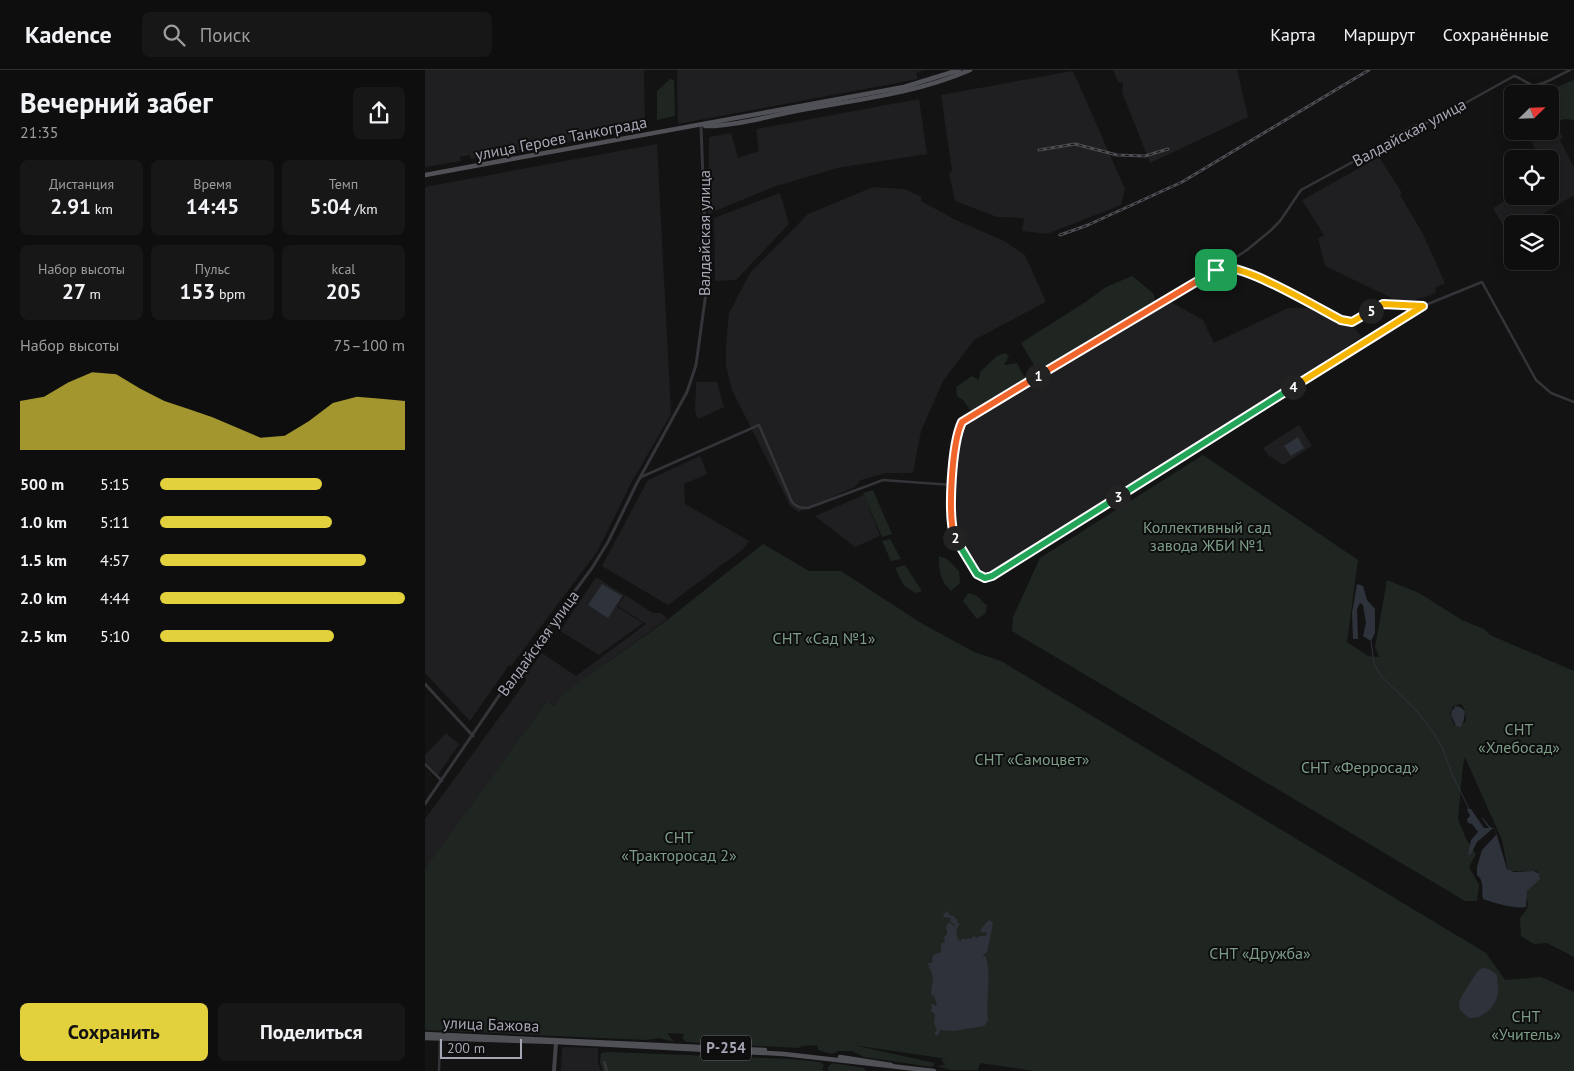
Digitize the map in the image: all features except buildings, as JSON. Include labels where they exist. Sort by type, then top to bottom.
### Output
[{"type":"main road","name":"улица Героев Танкограда","points":[[425,176],[904,87],[959,70]]},
{"type":"main road","name":"улица Героев Танкограда","points":[[701,126],[736,122],[901,92],[944,80],[970,70]]},
{"type":"main road","name":"улица Бажова","points":[[425,1034],[556,1041]]},
{"type":"main road","name":"улица Бажова","points":[[425,1038],[556,1041]]},
{"type":"main road","name":"Р-254","points":[[556,1041],[786,1051],[934,1071]]},
{"type":"main road","points":[[554,1071],[556,1041]]},
{"type":"street","name":"Валдайская улица","points":[[952,485],[957,431],[962,422],[1247,250],[1280,221],[1301,190],[1360,158],[1391,138],[1415,126],[1433,121],[1514,76],[1522,78],[1533,85],[1539,85],[1570,70]]},
{"type":"street","name":"Валдайская улица","points":[[425,804],[516,671],[592,568],[608,542],[687,392],[696,365],[707,285],[701,126]]},
{"type":"street","points":[[1216,270],[1223,268],[1233,269],[1253,275],[1341,320],[1352,322],[1383,304],[1423,306]]},
{"type":"street","points":[[641,477],[759,425],[792,502],[795,506],[801,508],[808,508],[883,480],[952,485],[952,528],[958,546],[977,574],[985,578],[992,576],[1423,306],[1482,282],[1536,380],[1551,392],[1574,402]]},
{"type":"street","points":[[425,684],[473,736]]},
{"type":"street","points":[[425,764],[441,781]]},
{"type":"street","points":[[439,1071],[440,1038]]},
{"type":"street","points":[[604,1062],[607,1071]]},
{"type":"shaded area","points":[[425,70],[644,70],[645,129],[471,159],[470,155],[460,157],[461,161],[425,167]]},
{"type":"shaded area","points":[[677,70],[913,70],[916,72],[915,70],[924,70],[916,73],[918,79],[678,124]]},
{"type":"shaded area","points":[[1113,70],[1237,70],[1248,117],[1150,163],[1122,92],[1123,84],[1118,82]]},
{"type":"shaded area","points":[[1073,71],[1125,189],[1121,205],[1047,234],[1022,231],[1024,218],[997,217],[955,201],[949,174],[952,171],[941,95]]},
{"type":"shaded area","points":[[919,99],[927,154],[837,168],[773,187],[708,214],[709,137],[731,133],[738,158],[759,151],[756,129]]},
{"type":"shaded area","points":[[1559,131],[1563,138],[1560,140],[1574,167],[1574,195],[1559,204],[1559,150],[1536,150],[1531,140],[1559,140]]},
{"type":"shaded area","points":[[657,144],[671,414],[630,485],[597,552],[511,666],[509,665],[470,721],[425,673],[425,187]]},
{"type":"shaded area","points":[[1379,157],[1402,193],[1400,195],[1423,234],[1445,283],[1435,288],[1436,293],[1402,303],[1325,266],[1318,238],[1324,235],[1302,200]]},
{"type":"shaded area","points":[[873,187],[904,189],[922,197],[921,201],[956,220],[1004,241],[1025,255],[1046,302],[974,340],[943,381],[921,431],[913,473],[886,473],[861,480],[855,487],[799,512],[791,507],[731,388],[726,365],[729,313],[750,273],[808,214]]},
{"type":"shaded area","points":[[780,193],[789,224],[736,280],[715,281],[714,218]]},
{"type":"shaded area","points":[[1504,201],[1504,205],[1557,205],[1541,215],[1504,215],[1504,228],[1493,208]]},
{"type":"shaded area","points":[[1169,301],[1203,320],[1214,343],[1288,308],[1315,308],[1353,327],[1362,337],[987,575],[976,570],[957,537],[955,488],[959,433],[964,425]]},
{"type":"shaded area","points":[[696,382],[717,382],[724,407],[698,419],[695,411]]},
{"type":"shaded area","points":[[1299,425],[1312,446],[1283,465],[1268,455],[1263,448]]},
{"type":"shaded area","points":[[1298,437],[1304,448],[1291,456],[1284,446]]},
{"type":"shaded area","points":[[700,456],[707,474],[684,484],[685,504],[749,541],[743,549],[668,605],[602,566],[648,480]]},
{"type":"shaded area","points":[[864,495],[880,536],[855,547],[815,516]]},
{"type":"shaded area","points":[[596,577],[624,595],[617,607],[643,623],[599,655],[560,631]]},
{"type":"shaded area","points":[[602,584],[622,596],[608,618],[588,605]]},
{"type":"shaded area","points":[[1357,584],[1363,586],[1367,600],[1375,609],[1375,633],[1371,641],[1363,636],[1366,623],[1363,605],[1360,603],[1357,609],[1358,639],[1353,639],[1352,613]]},
{"type":"shaded area","points":[[625,595],[653,613],[661,613],[667,619],[564,694],[555,706],[547,701],[425,870],[425,819],[526,681],[525,676],[542,653],[576,676],[646,624],[618,606]]},
{"type":"shaded area","points":[[1455,706],[1465,711],[1461,727],[1456,726],[1451,715]]},
{"type":"shaded area","points":[[446,733],[459,744],[438,775],[425,761],[425,755]]},
{"type":"shaded area","points":[[1467,809],[1471,809],[1484,828],[1489,828],[1482,817],[1490,827],[1495,829],[1492,829],[1477,842],[1471,854],[1468,855],[1471,840],[1478,832],[1472,824],[1468,823],[1467,819],[1470,816]]},
{"type":"shaded area","points":[[1495,829],[1507,869],[1514,872],[1534,871],[1539,874],[1540,879],[1527,891],[1526,907],[1499,904],[1483,899],[1482,883],[1477,875],[1477,867],[1482,850],[1496,835]]},
{"type":"shaded area","points":[[947,910],[949,915],[954,916],[960,924],[956,932],[960,941],[963,938],[966,940],[974,936],[977,938],[986,936],[987,932],[980,932],[990,920],[993,924],[987,952],[983,956],[986,957],[988,965],[988,1021],[984,1026],[953,1031],[940,1030],[938,1036],[934,1034],[937,1030],[934,1023],[935,1014],[930,1010],[932,1009],[932,1004],[935,1006],[937,1004],[934,996],[931,994],[932,983],[934,982],[928,963],[932,963],[933,955],[941,952],[941,944],[945,942],[944,937],[947,934],[947,929],[945,928],[949,922],[955,925],[950,921],[951,918],[944,917],[943,914]]},
{"type":"shaded area","points":[[1482,968],[1489,969],[1497,975],[1497,999],[1486,1013],[1475,1018],[1469,1018],[1460,1010],[1459,1002],[1477,972]]},
{"type":"shaded area","points":[[562,1047],[598,1048],[598,1062],[601,1071],[561,1071]]},
{"type":"green space","points":[[670,79],[674,80],[675,116],[657,120],[657,91]]},
{"type":"green space","points":[[1574,80],[1574,120],[1564,119],[1559,121],[1559,86]]},
{"type":"green space","points":[[1132,276],[1154,294],[1155,303],[1096,336],[1038,372],[1021,343],[1106,287]]},
{"type":"green space","points":[[1005,353],[1009,356],[1004,365],[1017,363],[1023,375],[1030,379],[976,410],[970,410],[963,400],[957,396],[956,387],[972,376],[979,380],[980,372],[997,356]]},
{"type":"green space","points":[[1203,455],[1358,560],[1347,642],[1368,656],[1379,657],[1375,647],[1387,580],[1419,593],[1462,620],[1484,629],[1490,635],[1574,671],[1574,957],[1547,943],[1534,944],[1521,936],[1520,918],[1527,909],[1528,904],[1524,894],[1540,877],[1537,871],[1508,871],[1502,840],[1465,757],[1458,819],[1466,839],[1476,854],[1469,867],[1479,885],[1477,901],[1465,901],[1012,631],[1013,617],[1040,558]],"holes":[[[1461,704],[1465,710],[1466,721],[1461,725],[1454,725],[1450,714],[1453,706]]]},
{"type":"green space","points":[[873,490],[892,534],[882,537],[863,493]]},
{"type":"green space","points":[[890,539],[901,559],[891,561],[882,541]]},
{"type":"green space","points":[[763,544],[809,571],[841,571],[921,623],[974,652],[1001,661],[1486,953],[1505,980],[1541,977],[1574,992],[1574,1071],[1035,1071],[980,1063],[978,1070],[951,1070],[937,1066],[945,1065],[941,1059],[948,1059],[853,1045],[935,1063],[932,1067],[864,1057],[852,1051],[839,1051],[832,1054],[818,1050],[817,1045],[798,1048],[686,1042],[682,1038],[684,1034],[667,1033],[674,1042],[659,1038],[646,1040],[425,1030],[425,869],[547,701],[555,706],[563,694],[667,620]]},
{"type":"green space","points":[[939,556],[947,559],[959,571],[960,583],[951,591],[944,583],[941,575]]},
{"type":"green space","points":[[905,565],[922,591],[916,593],[904,586],[895,568]]},
{"type":"green space","points":[[968,593],[977,596],[987,606],[985,614],[977,619],[963,601]]},
{"type":"green space","points":[[601,1053],[791,1059],[820,1062],[824,1065],[822,1070],[827,1071],[603,1071],[600,1062]]},
{"type":"green space","points":[[832,1063],[864,1068],[866,1071],[828,1071],[828,1067]]},
{"type":"waterway","points":[[1371,641],[1374,664],[1382,677],[1416,710],[1433,732],[1443,749],[1452,774],[1469,809]]},
{"type":"railway","points":[[1060,235],[1088,225],[1182,182],[1369,70]]},
{"type":"railway","points":[[1039,150],[1075,144],[1117,155],[1145,156],[1168,149]]},
{"type":"route","points":[[1223,268],[1233,269],[1253,275],[1341,320],[1352,322],[1383,304],[1423,306],[992,576],[985,578],[977,574],[958,546],[952,528],[953,473],[957,431],[962,422],[1216,270],[1223,268]]},
{"type":"park label","name":"Коллективный сад завода ЖБИ №1","points":[[1207,536]]},
{"type":"park label","name":"СНТ «Сад №1»","points":[[824,638]]},
{"type":"park label","name":"СНТ «Хлебосад»","points":[[1519,738]]},
{"type":"park label","name":"СНТ «Самоцвет»","points":[[1032,759]]},
{"type":"park label","name":"СНТ «Ферросад»","points":[[1360,767]]},
{"type":"park label","name":"СНТ «Тракторосад 2»","points":[[679,846]]},
{"type":"park label","name":"СНТ «Дружба»","points":[[1260,953]]},
{"type":"park label","name":"СНТ «Учитель»","points":[[1526,1025]]}]
